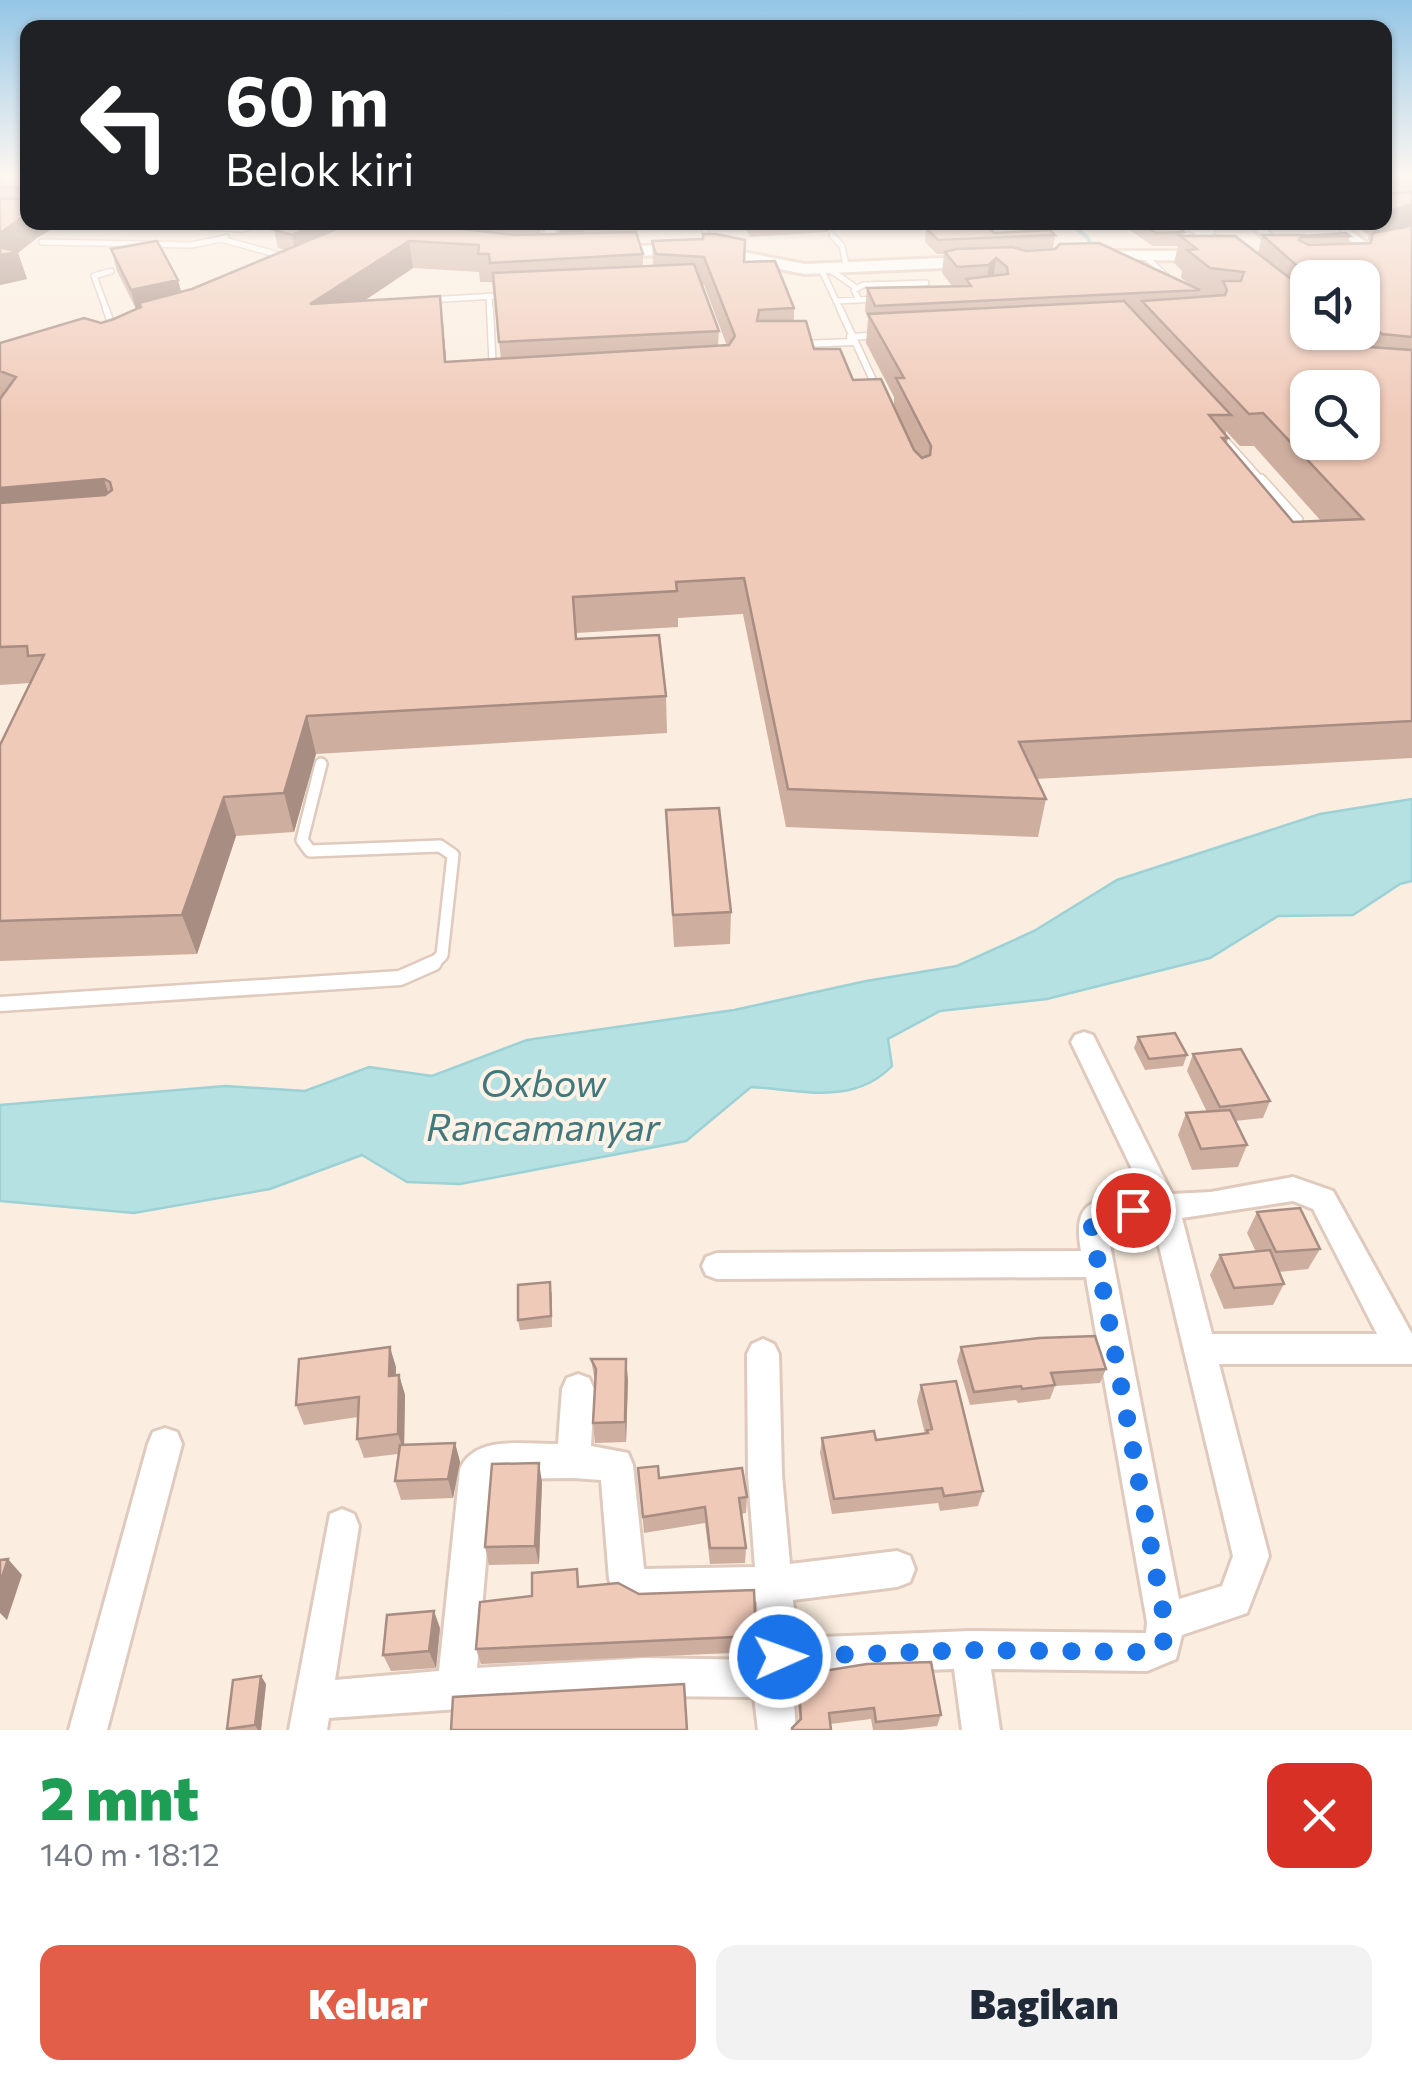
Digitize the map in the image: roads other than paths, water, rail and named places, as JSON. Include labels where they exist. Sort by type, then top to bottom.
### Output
[{"type":"main road","points":[[738,256],[783,266],[832,269],[1006,260]]},
{"type":"main road","points":[[280,271],[308,257]]},
{"type":"main road","points":[[1064,257],[1261,257]]},
{"type":"street","points":[[1084,1042],[1165,1209],[1251,1556],[1234,1600],[1165,1622]]},
{"type":"street","points":[[342,1526],[310,1716],[456,1688],[776,1668],[970,1650],[1147,1652],[1163,1646],[1165,1622],[1092,1220],[1100,1212],[1165,1209],[1292,1189],[1323,1200],[1406,1349],[1198,1349]]},
{"type":"street","points":[[717,1266],[1098,1264]]},
{"type":"street","points":[[763,1354],[777,1730]]},
{"type":"street","points":[[573,1461],[578,1389]]},
{"type":"street","points":[[88,1730],[165,1444]]},
{"type":"street","points":[[456,1688],[478,1470],[487,1462],[609,1462],[616,1466],[630,1584],[651,1589],[774,1584],[897,1569]]},
{"type":"street","points":[[970,1650],[981,1730]]},
{"type":"lane","points":[[302,256],[308,257]]},
{"type":"lane","points":[[838,256],[832,269],[836,301],[887,410]]},
{"type":"lane","points":[[1146,257],[1172,282]]},
{"type":"lane","points":[[832,269],[855,287],[859,300]]},
{"type":"lane","points":[[111,271],[94,276],[115,335]]},
{"type":"lane","points":[[855,287],[926,283]]},
{"type":"lane","points":[[420,301],[507,296]]},
{"type":"lane","points":[[488,297],[496,382]]},
{"type":"lane","points":[[836,301],[896,299]]},
{"type":"lane","points":[[798,344],[887,335]]},
{"type":"lane","points":[[1210,422],[1298,520]]},
{"type":"lane","points":[[0,1004],[400,978],[429,968],[442,955],[454,854],[440,846],[310,851],[302,840],[320,764]]},
{"type":"water","name":"Oxbow Rancamanyar","points":[[1412,799],[1412,881],[1400,884],[1353,915],[1278,916],[1210,958],[1047,999],[940,1011],[888,1039],[892,1066],[877,1079],[861,1087],[826,1093],[751,1087],[686,1141],[460,1184],[407,1182],[362,1155],[270,1189],[134,1213],[0,1201],[0,1105],[225,1086],[305,1091],[369,1067],[432,1076],[527,1040],[734,1010],[957,966],[1034,931],[1117,880],[1320,814]]}]
